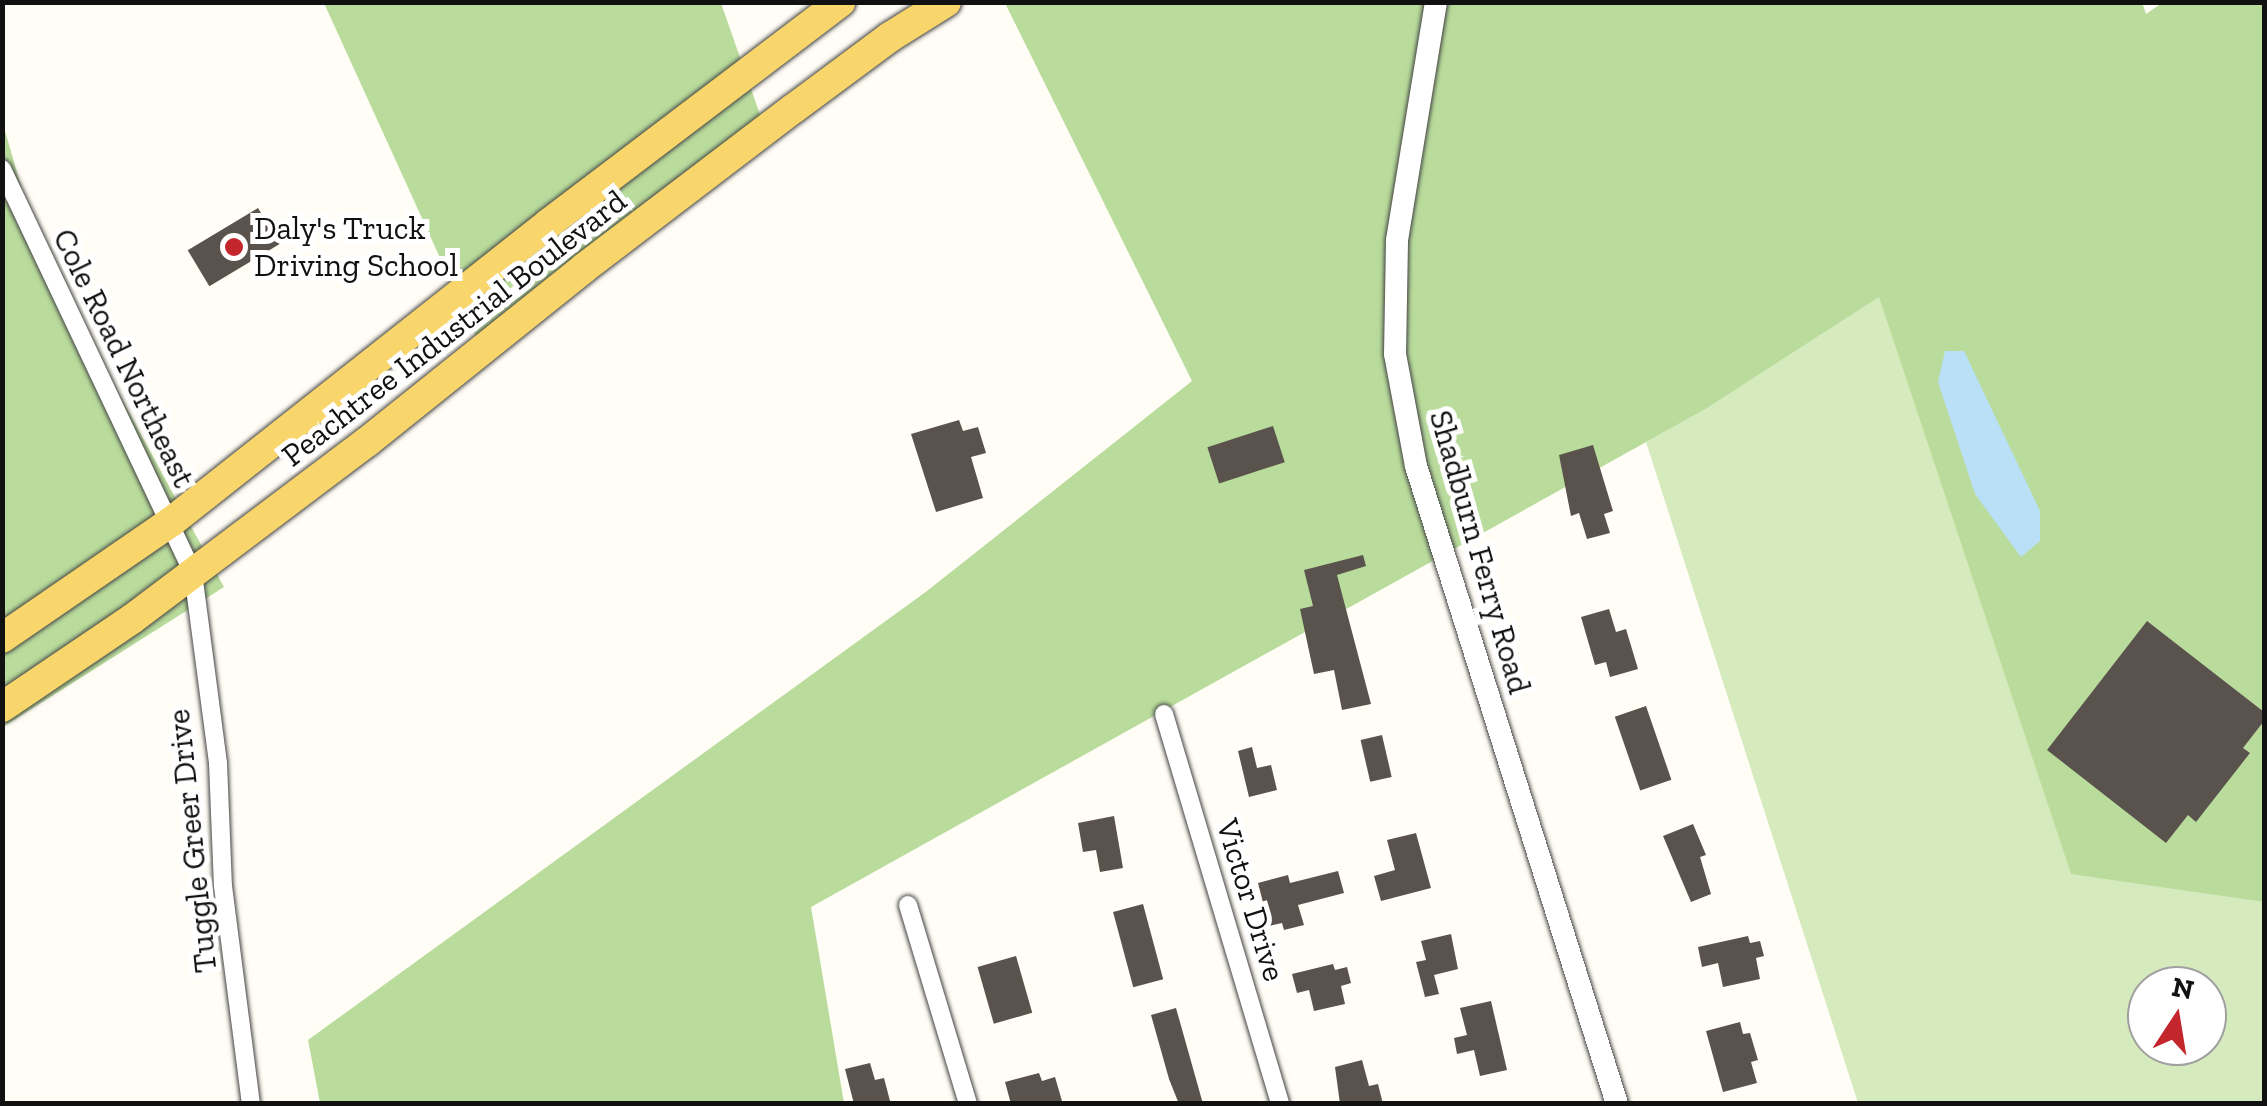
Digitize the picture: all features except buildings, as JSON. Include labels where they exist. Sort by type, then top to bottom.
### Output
[{"type":"main road","name":"Peachtree Industrial Boulevard","points":[[2,638],[171,522],[548,224],[840,2]]},
{"type":"main road","name":"Peachtree Industrial Boulevard","points":[[2,706],[192,573],[807,99],[890,37],[946,2]]},
{"type":"street","name":"Shadburn Ferry Road","points":[[1436,2],[1397,241],[1395,354],[1416,466],[1616,1104]]},
{"type":"street","name":"Cole Road Northeast","points":[[2,169],[192,573]]},
{"type":"street","name":"Tuggle Greer Drive","points":[[192,573],[218,763],[223,886],[251,1104]]},
{"type":"street","name":"Victor Drive","points":[[1164,714],[1280,1104]]},
{"type":"street","points":[[908,904],[968,1104]]},
{"type":"green space","points":[[2142,2],[2146,14],[2162,3],[2264,3],[2264,902],[2071,874],[1879,297],[1709,407],[811,907],[844,1103],[320,1103],[308,1040],[927,591],[1192,381],[1005,3]]},
{"type":"green space","points":[[324,3],[721,3],[765,129],[482,350]]},
{"type":"green space","points":[[2,120],[26,204],[119,394],[224,587],[3,727]]},
{"type":"green space","points":[[1880,296],[2071,873],[2264,902],[2264,1103],[1858,1103],[1646,442],[1709,407]]},
{"type":"water","points":[[1945,351],[1964,351],[2040,511],[2040,541],[2021,557],[1975,494],[1938,382]]},
{"type":"place","name":"Daly's Truck Driving School","points":[[234,247]]}]
